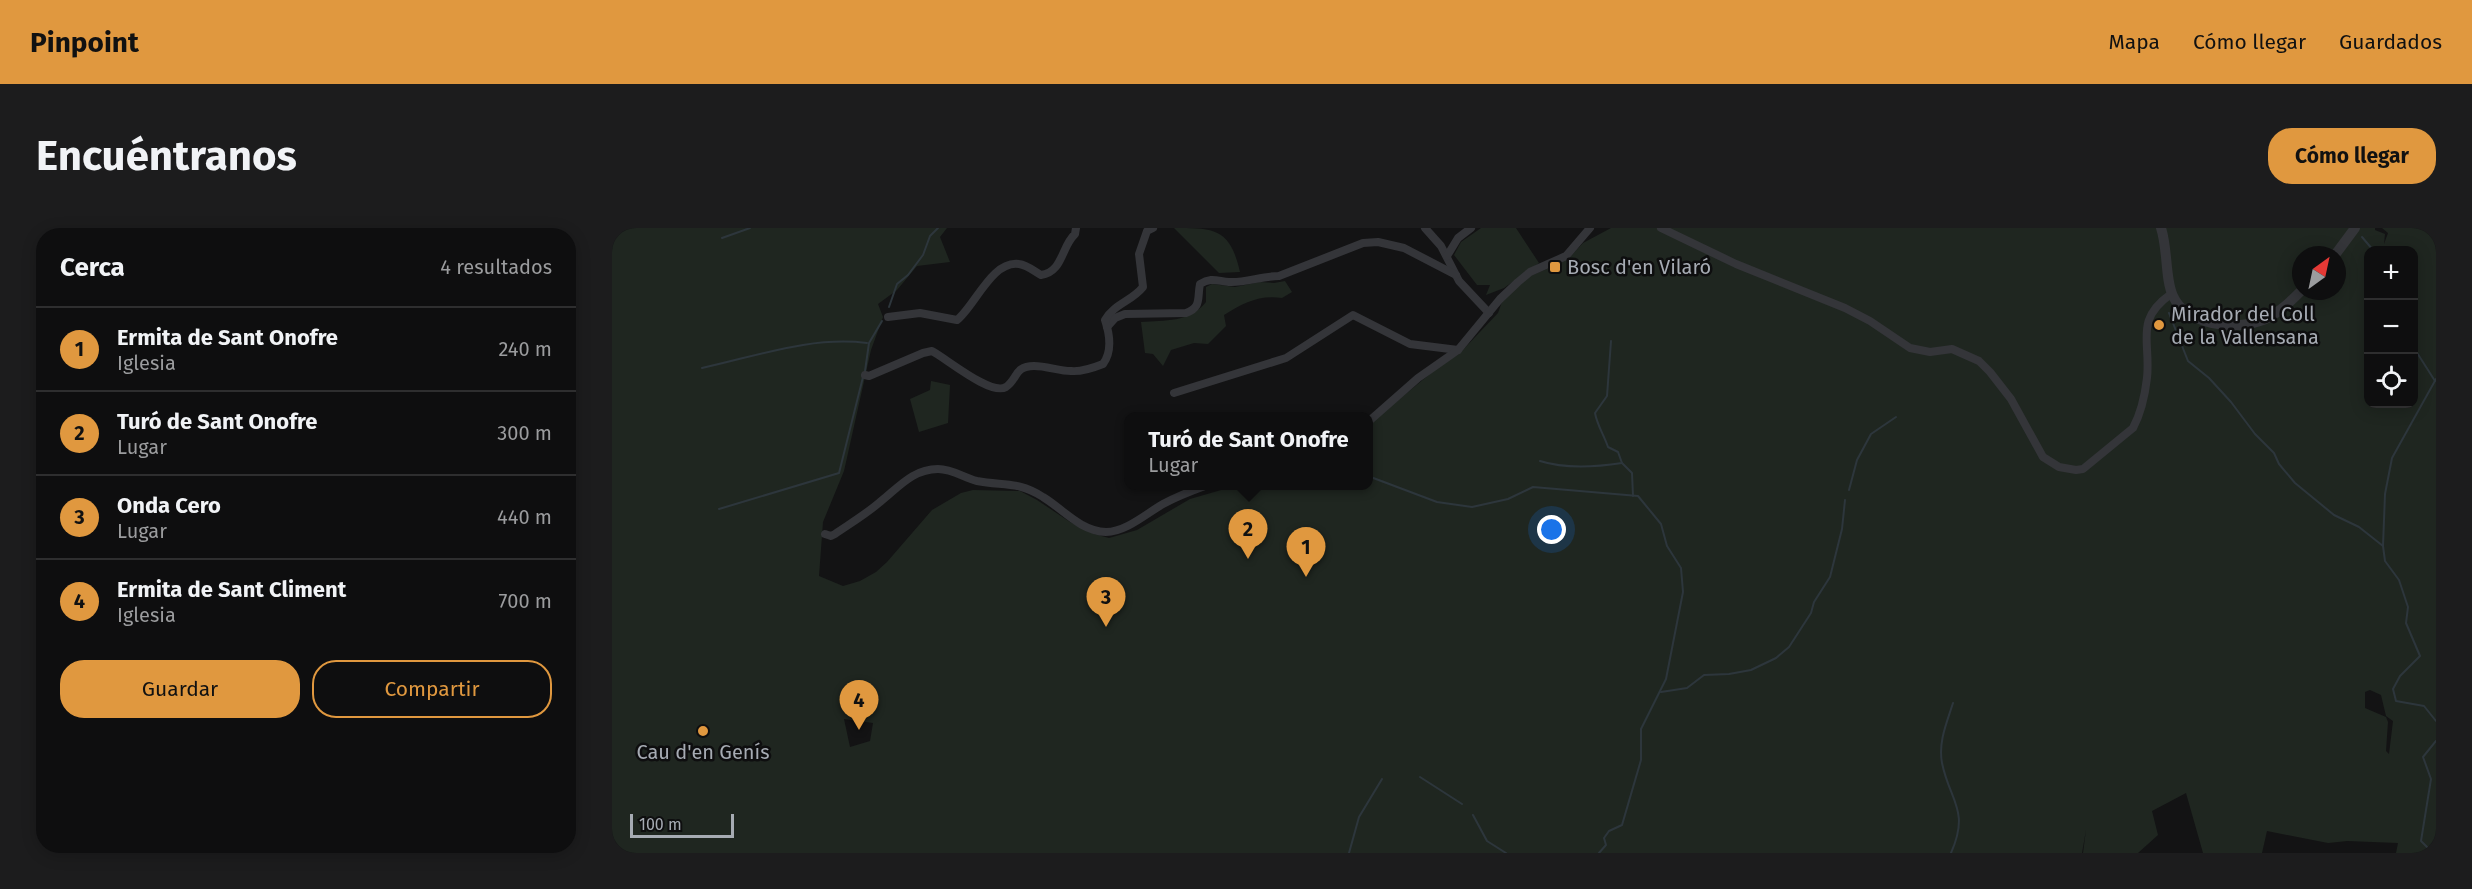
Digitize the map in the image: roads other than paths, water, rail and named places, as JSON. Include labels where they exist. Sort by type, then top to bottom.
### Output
[{"type":"street","points":[[888,317],[920,312],[957,320],[980,294],[988,281],[1002,268],[1020,264],[1041,275],[1051,272],[1057,267],[1067,242],[1075,234],[1076,228]]},
{"type":"street","points":[[865,375],[869,376],[932,351],[976,380],[999,389],[1006,387],[1017,372],[1025,367],[1042,366],[1073,372],[1103,364],[1108,357],[1109,349],[1105,320],[1108,315],[1133,298],[1143,286],[1139,254],[1147,231],[1153,228]]},
{"type":"street","points":[[1425,228],[1447,256],[1456,275],[1489,313]]},
{"type":"street","points":[[1447,256],[1458,238],[1471,228]]},
{"type":"street","points":[[1373,418],[1418,378],[1458,350],[1518,282],[1530,272],[1566,256],[1590,228]]},
{"type":"street","points":[[1661,228],[1736,264],[1845,308],[1870,321],[1911,348],[1930,352],[1952,349],[1979,361],[2011,399],[2043,457],[2068,470],[2083,469],[2133,428],[2138,419],[2147,378],[2145,330],[2151,315],[2171,294]]},
{"type":"street","points":[[2161,228],[2166,244],[2171,294],[2178,307],[2189,314],[2212,322],[2235,324],[2261,321],[2274,314],[2292,299]]},
{"type":"street","points":[[2342,246],[2355,228]]},
{"type":"street","points":[[1107,327],[1115,318],[1125,314],[1186,312],[1195,309],[1200,302],[1200,284],[1207,280],[1229,282],[1279,276],[1363,243],[1384,243],[1404,248],[1456,275]]},
{"type":"street","points":[[1174,393],[1286,358],[1353,315],[1363,318],[1410,344],[1458,350]]},
{"type":"street","points":[[825,534],[831,536],[835,534],[880,502],[906,479],[927,470],[953,471],[977,481],[1013,484],[1028,488],[1054,504],[1072,520],[1106,532],[1130,524],[1164,504],[1196,490]]},
{"type":"waterway","points":[[722,238],[750,228]]},
{"type":"waterway","points":[[889,307],[897,284],[908,275],[923,255],[930,236],[938,228]]},
{"type":"waterway","points":[[2362,237],[2370,246]]},
{"type":"waterway","points":[[2169,313],[2188,361],[2209,378],[2231,402],[2255,434],[2274,453],[2279,464],[2295,483],[2334,515],[2359,527],[2383,546]]},
{"type":"waterway","points":[[865,371],[869,343],[882,321]]},
{"type":"waterway","points":[[1611,341],[1607,396],[1595,413],[1608,447],[1618,452],[1622,463],[1632,473],[1633,496]]},
{"type":"waterway","points":[[702,368],[805,345],[825,342],[867,343]]},
{"type":"waterway","points":[[2418,354],[2435,381]]},
{"type":"waterway","points":[[719,509],[839,473],[863,377]]},
{"type":"waterway","points":[[2436,379],[2392,458],[2385,494],[2383,546],[2385,561],[2399,580],[2408,607],[2406,623],[2420,656],[2400,676],[2393,689],[2396,701],[2424,706],[2436,721]]},
{"type":"waterway","points":[[1849,490],[1857,460],[1871,434],[1896,417]]},
{"type":"waterway","points":[[1540,461],[1581,467],[1622,463]]},
{"type":"waterway","points":[[1373,478],[1437,502],[1472,507],[1508,499],[1533,487],[1638,496],[1661,524],[1667,546],[1681,568],[1683,592],[1666,679],[1641,729],[1641,760],[1622,825],[1609,831],[1604,838],[1606,845],[1599,853]]},
{"type":"waterway","points":[[1661,692],[1687,688],[1704,675],[1751,670],[1776,658],[1789,647],[1830,577],[1842,529],[1845,500]]},
{"type":"waterway","points":[[1951,853],[1959,826],[1959,816],[1945,776],[1941,747],[1953,703]]},
{"type":"waterway","points":[[2433,853],[2421,841],[2431,779],[2423,757],[2436,741]]},
{"type":"waterway","points":[[1420,777],[1462,804]]},
{"type":"waterway","points":[[1349,853],[1359,817],[1382,779]]},
{"type":"waterway","points":[[1473,815],[1487,841],[1506,853]]},
{"type":"place","name":"Bosc d'en Vilaró","points":[[1555,267]]},
{"type":"place","name":"Mirador del Coll de la Vallensana","points":[[2159,325]]},
{"type":"place","name":"Turó de Sant Onofre","points":[[1248,559]]},
{"type":"place","name":"Ermita de Sant Onofre","points":[[1306,577]]},
{"type":"place","name":"Onda Cero","points":[[1106,627]]},
{"type":"place","name":"Ermita de Sant Climent","points":[[859,730]]},
{"type":"place","name":"Cau d'en Genís","points":[[703,731]]}]
